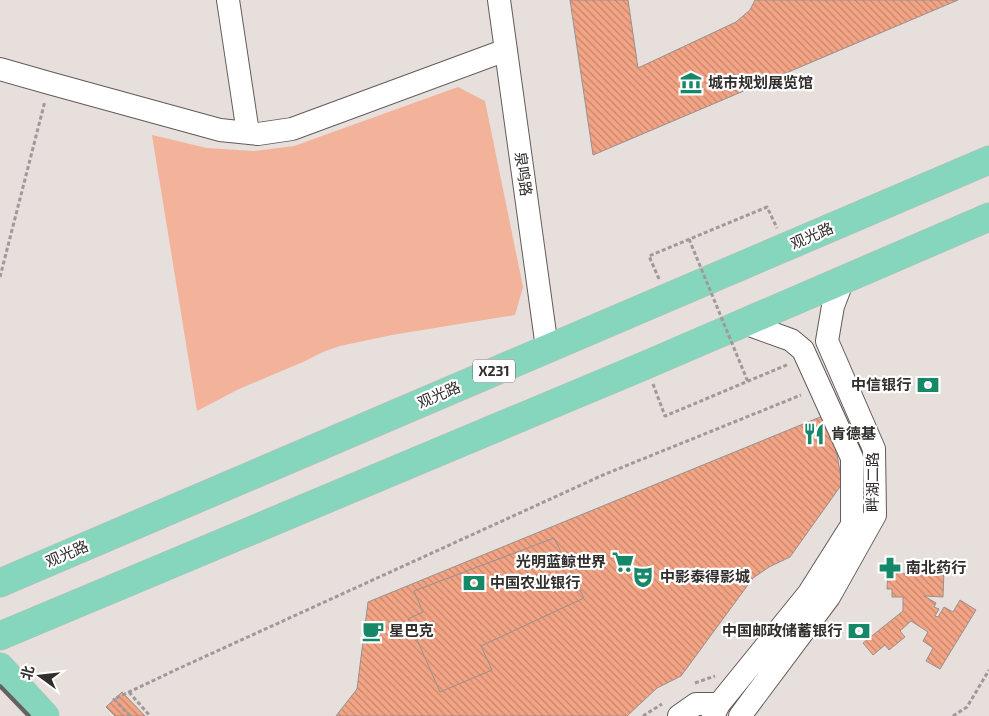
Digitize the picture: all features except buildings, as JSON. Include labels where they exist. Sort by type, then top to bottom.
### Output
[{"type":"main road","name":"观光路","points":[[0,583],[989,160]]},
{"type":"main road","points":[[0,636],[646,365],[989,217]]},
{"type":"main road","points":[[0,667],[45,716]]},
{"type":"street","points":[[228,0],[248,133]]},
{"type":"street","name":"泉鸣路","points":[[499,0],[547,348]]},
{"type":"street","points":[[0,69],[220,130],[258,134],[292,129],[506,50]]},
{"type":"street","name":"畔湖二路","points":[[740,716],[829,597],[875,515],[874,448],[826,341],[833,306],[844,280]]},
{"type":"street","name":"畔湖二路","points":[[716,710],[809,592],[852,525],[852,458],[803,350],[791,340],[744,323]]},
{"type":"street","points":[[673,709],[696,704],[716,710]]},
{"type":"path","points":[[0,278],[49,84]]},
{"type":"path","points":[[649,256],[767,207]]},
{"type":"path","points":[[689,239],[748,382]]},
{"type":"path","points":[[646,365],[665,416],[793,363]]},
{"type":"path","points":[[130,716],[114,699],[603,475],[802,394],[806,403]]},
{"type":"path","points":[[953,716],[967,707],[989,670]]},
{"type":"path","points":[[688,687],[696,682],[723,674]]},
{"type":"path","points":[[129,692],[150,716]]},
{"type":"path","points":[[643,716],[673,709]]},
{"type":"shaded area","points":[[458,87],[485,101],[523,287],[515,315],[392,335],[340,346],[239,389],[197,411],[152,135],[207,148],[254,151],[294,146]]},
{"type":"railway","points":[[0,686],[29,716]]},
{"type":"place","name":"城市规划展览馆","points":[[691,83]]},
{"type":"place","name":"中信银行","points":[[928,385]]},
{"type":"place","name":"肯德基","points":[[814,434]]},
{"type":"place","name":"光明蓝鲸世界","points":[[623,562]]},
{"type":"place","name":"南北药行","points":[[890,568]]},
{"type":"place","name":"中影泰得影城","points":[[643,577]]},
{"type":"place","name":"中国农业银行","points":[[474,583]]},
{"type":"place","name":"星巴克","points":[[373,631]]},
{"type":"place","name":"中国邮政储蓄银行","points":[[859,631]]}]
